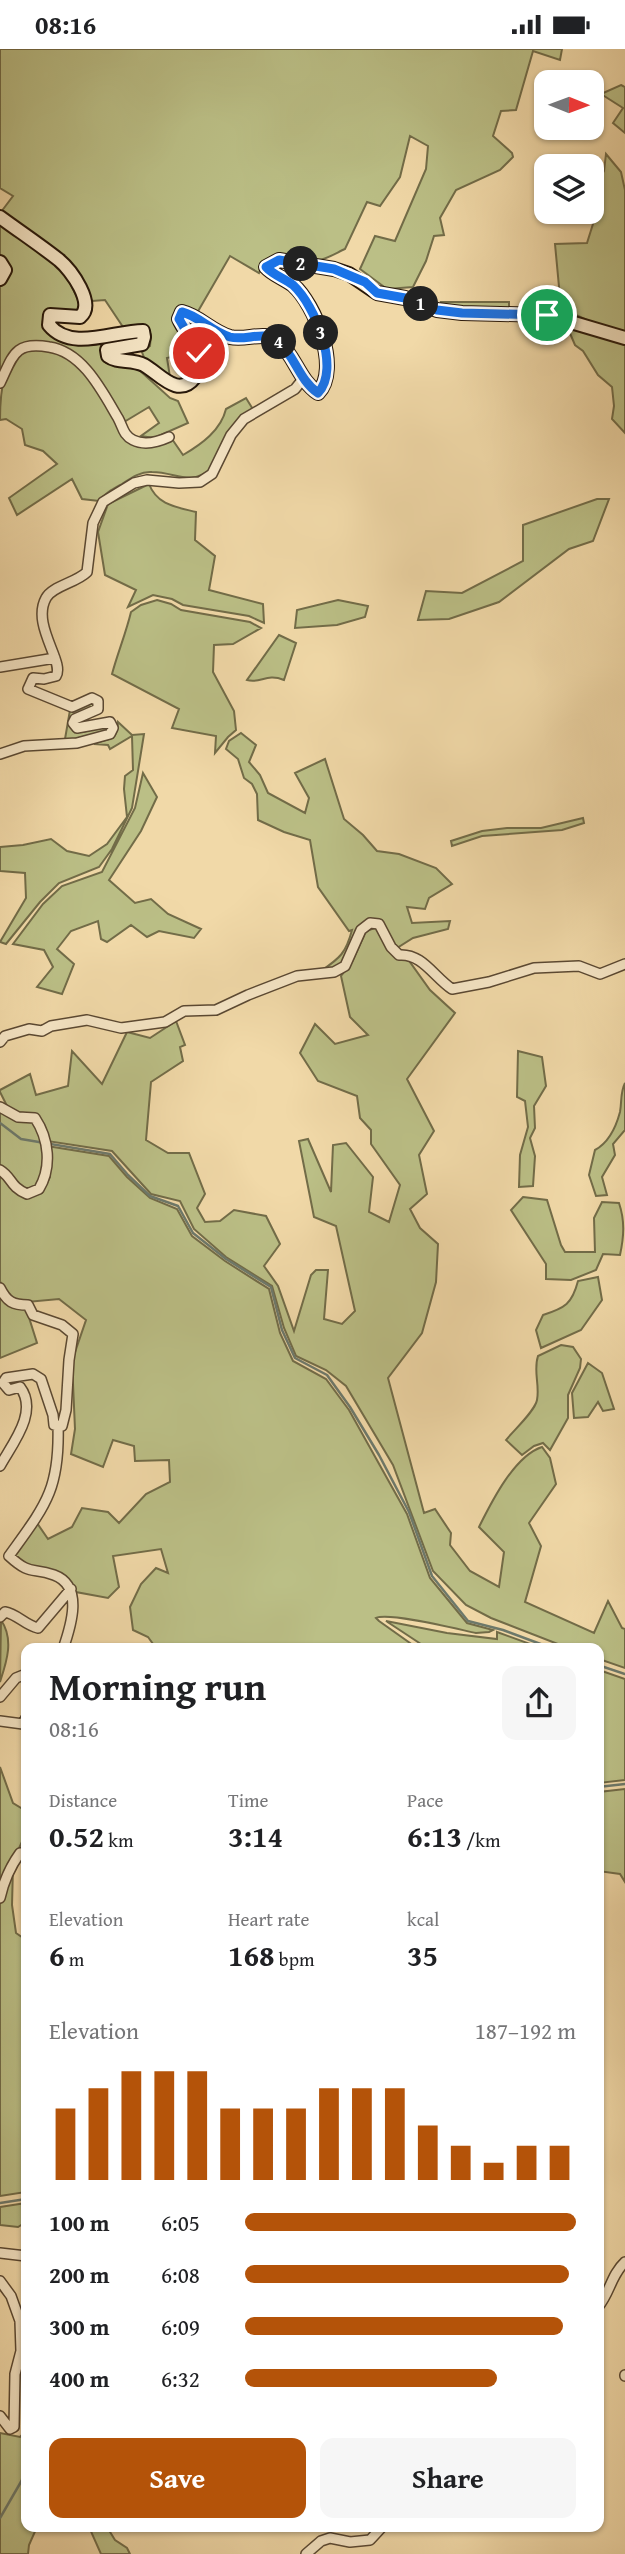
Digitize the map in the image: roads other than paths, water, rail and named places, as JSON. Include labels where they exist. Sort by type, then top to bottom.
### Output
[{"type":"main road","points":[[0,216],[62,262],[84,295],[87,306],[85,313],[80,317],[50,315],[49,325],[53,330],[76,338],[143,331],[142,344],[107,350],[108,356],[113,360],[129,360],[145,366],[168,383],[180,387],[191,383],[201,364],[199,353],[179,319],[182,312],[191,314],[202,324],[229,337],[245,339],[270,336],[279,342],[298,366],[308,386],[318,393],[326,382],[325,353],[318,322],[306,300],[292,285],[266,267],[279,260],[334,269],[357,278],[377,293],[405,298],[437,310],[547,315],[625,338]]},
{"type":"main road","points":[[0,262],[5,270],[0,279]]},
{"type":"street","points":[[0,383],[10,357],[21,347],[55,347],[72,355],[84,367],[124,432],[133,440],[143,443],[157,442],[169,437]]},
{"type":"street","points":[[0,754],[24,745],[77,743],[110,734],[113,728],[110,722],[78,728],[73,723],[75,719],[98,709],[98,701],[92,698],[72,707],[28,689],[33,678],[44,679],[56,676],[59,672],[46,638],[43,608],[46,597],[52,591],[79,580],[87,572],[93,523],[103,502],[134,483],[147,480],[200,482],[212,474],[231,435],[244,419],[295,389],[303,379]]},
{"type":"street","points":[[0,667],[55,658]]},
{"type":"street","points":[[0,1042],[5,1036],[29,1029],[42,1031],[51,1026],[88,1020],[121,1028],[165,1022],[184,1011],[216,1010],[297,976],[334,972],[345,966],[361,930],[370,923],[379,924],[398,955],[409,954],[420,960],[453,989],[489,982],[534,968],[579,966],[600,974],[625,964]]},
{"type":"street","points":[[0,1107],[18,1117],[35,1118],[43,1130],[47,1175],[39,1189],[27,1193],[14,1189],[0,1170]]},
{"type":"street","points":[[0,1288],[6,1300],[16,1305],[28,1305],[33,1315],[62,1325],[74,1334],[69,1360],[66,1410],[62,1426],[58,1426]]},
{"type":"street","points":[[0,1466],[27,1415],[26,1395],[20,1387],[9,1390],[3,1383],[6,1378],[33,1374],[41,1379],[54,1425],[58,1426]]},
{"type":"street","points":[[58,1426],[58,1461],[51,1492],[34,1524],[9,1556],[24,1570],[54,1575],[67,1582],[71,1589],[73,1620],[65,1643]]},
{"type":"street","points":[[0,1617],[5,1612],[12,1614],[29,1626],[38,1628],[71,1589]]},
{"type":"street","points":[[0,1696],[21,1676]]},
{"type":"street","points":[[0,1721],[21,1724]]},
{"type":"street","points":[[0,1898],[10,1866],[21,1853]]},
{"type":"street","points":[[0,2253],[21,2255]]},
{"type":"street","points":[[604,2299],[614,2276],[625,2262]]},
{"type":"street","points":[[0,2281],[17,2309],[21,2351],[15,2374],[14,2427],[10,2429],[0,2416]]},
{"type":"street","points":[[306,2554],[321,2541],[331,2538],[350,2542],[370,2540],[377,2532]]},
{"type":"waterway","points":[[0,1123],[21,1139],[110,1154],[150,1196],[178,1206],[193,1233],[226,1259],[271,1287],[282,1330],[295,1358],[327,1375],[350,1407],[409,1512],[432,1576],[468,1621],[538,1643]]},
{"type":"waterway","points":[[604,1667],[625,1674]]},
{"type":"waterway","points":[[604,1786],[625,1784]]},
{"type":"waterway","points":[[0,2203],[21,2200]]},
{"type":"waterway","points":[[0,2518],[21,2482]]}]
